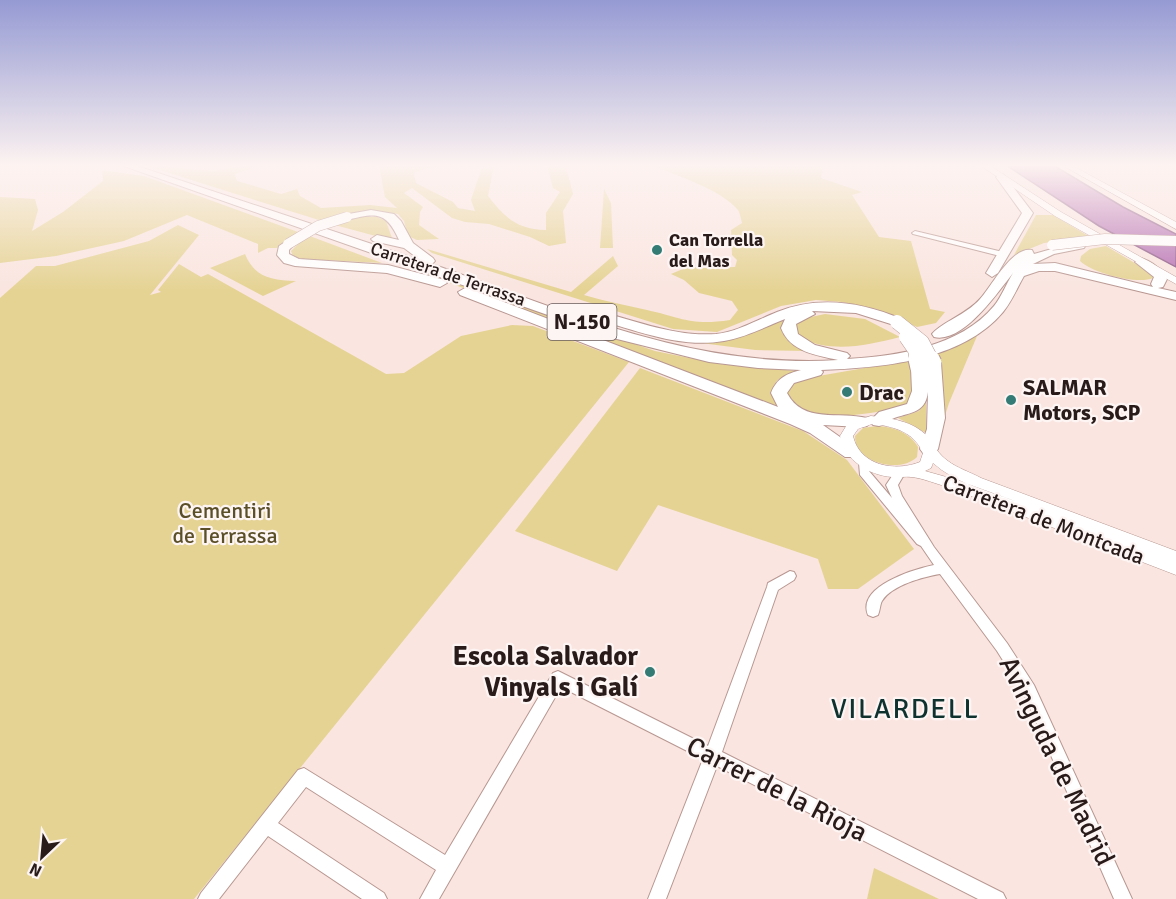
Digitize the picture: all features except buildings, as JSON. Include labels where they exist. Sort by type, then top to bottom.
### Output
[{"type":"main road","name":"Carretera de Terrassa","points":[[245,207],[421,264],[626,337],[676,351],[724,360],[782,365],[884,360],[934,348],[981,325],[996,312],[1022,269],[1057,247],[1100,243],[1176,243]]},
{"type":"main road","name":"Carretera de Terrassa","points":[[260,207],[429,261],[652,337],[707,350],[773,357],[842,356],[909,345],[939,334],[973,314],[986,301],[1006,271],[1030,252],[1105,239],[1176,243]]},
{"type":"main road","points":[[1023,207],[1028,213]]},
{"type":"main road","points":[[1047,207],[1147,262],[1176,274]]},
{"type":"main road","points":[[1059,207],[1147,262],[1172,289]]},
{"type":"main road","points":[[1142,207],[1176,226]]},
{"type":"main road","points":[[1156,207],[1176,218]]},
{"type":"main road","points":[[259,212],[796,420],[816,429],[851,453]]},
{"type":"main road","points":[[408,245],[396,221],[390,216],[370,213],[318,226],[288,244],[283,249],[283,255],[296,263],[380,267],[451,287]]},
{"type":"main road","points":[[1028,213],[1058,214]]},
{"type":"main road","points":[[973,314],[977,298],[1028,213]]},
{"type":"main road","points":[[316,224],[408,245],[429,261]]},
{"type":"main road","points":[[1100,243],[1078,251],[1074,255],[1075,261],[1089,270],[1136,283],[1172,289]]},
{"type":"main road","points":[[1020,274],[1033,268],[1055,267],[1172,289]]},
{"type":"main road","points":[[564,307],[699,339],[735,335],[792,311],[812,307],[852,308],[893,324],[926,365],[936,428],[935,438],[929,451]]},
{"type":"main road","points":[[842,356],[800,344],[789,333],[790,322],[807,314],[836,312],[859,315],[893,324]]},
{"type":"main road","points":[[861,422],[825,421],[804,417],[784,404],[780,389],[784,382],[795,376],[884,360]]},
{"type":"main road","points":[[879,421],[883,416],[908,411],[916,405],[920,397],[926,365]]},
{"type":"street","points":[[915,233],[1004,255]]},
{"type":"street","points":[[851,453],[845,437],[847,431],[861,422]]},
{"type":"street","name":"Carretera de Montcada","points":[[861,422],[893,423],[914,432],[945,466],[976,481],[1176,557]]},
{"type":"street","points":[[905,472],[926,465],[929,451]]},
{"type":"street","name":"Carretera de Montcada","points":[[851,453],[864,463],[887,472],[932,476],[1176,569]]},
{"type":"street","name":"Avinguda de Madrid","points":[[864,463],[864,471],[944,568],[1002,647],[1029,690],[1123,899]]},
{"type":"street","name":"Avinguda de Madrid","points":[[905,472],[892,485],[930,550]]},
{"type":"street","points":[[873,611],[875,599],[891,585],[912,573],[944,568]]},
{"type":"street","points":[[657,899],[712,757],[773,587],[790,576]]},
{"type":"street","name":"Carrer de la Rioja","points":[[447,867],[558,678],[997,899]]},
{"type":"street","points":[[207,899],[304,776],[447,867],[429,899]]},
{"type":"street","points":[[265,824],[378,899]]},
{"type":"green space","points":[[0,207],[37,207],[32,231],[70,207],[229,207],[298,232],[277,248],[268,248],[258,253],[258,244],[187,215],[124,241],[56,256],[0,263]]},
{"type":"green space","points":[[277,207],[423,207],[419,225],[439,239],[417,240],[408,236],[404,221],[398,214],[368,210],[322,221]]},
{"type":"green space","points":[[437,207],[457,207],[475,211],[474,207],[497,207],[519,225],[546,230],[546,213],[550,207],[565,207],[563,211],[566,243],[549,246],[530,237],[489,224],[465,222],[452,218]]},
{"type":"green space","points":[[603,207],[611,207],[613,248],[600,248]]},
{"type":"green space","points":[[735,207],[860,207],[879,237],[911,241],[930,309],[945,312],[936,323],[917,327],[876,309],[842,302],[816,300],[781,306],[717,332],[673,329],[432,253],[427,249],[571,292],[613,256],[618,266],[584,295],[687,320],[717,322],[730,320],[738,310],[732,301],[699,293],[684,280],[671,274],[690,266],[735,267],[737,260],[732,255],[731,230],[742,223],[739,211]]},
{"type":"green space","points":[[1036,215],[1053,215],[1090,237],[1044,243],[1014,255]]},
{"type":"green space","points":[[360,217],[377,217],[386,221],[392,238],[383,238],[331,224]]},
{"type":"green space","name":"Cementiri de Terrassa","points":[[178,225],[199,235],[150,295],[161,292],[158,290],[179,264],[201,277],[208,274],[386,374],[404,373],[461,336],[512,325],[533,326],[629,362],[194,899],[0,899],[0,298],[36,266],[55,266],[149,241]]},
{"type":"green space","points":[[307,235],[382,263],[302,259],[293,256],[291,251]]},
{"type":"green space","points":[[352,246],[655,351],[719,364],[796,371],[777,380],[775,384],[774,393],[780,408]]},
{"type":"green space","points":[[1106,246],[1150,272],[1153,278],[1137,280],[1115,277],[1094,270],[1080,261],[1081,256],[1090,249]]},
{"type":"green space","points":[[245,254],[259,273],[279,280],[296,281],[263,296],[210,268]]},
{"type":"green space","points":[[792,314],[785,320],[782,332],[792,343],[808,351],[755,350],[701,343]]},
{"type":"green space","points":[[825,314],[865,319],[900,337],[862,345],[837,347],[812,343],[799,338],[795,325],[806,318]]},
{"type":"green space","points":[[977,336],[940,431],[937,353]]},
{"type":"green space","points":[[911,360],[912,400],[904,405],[879,412],[811,415],[795,406],[786,390],[789,385],[801,379]]},
{"type":"green space","points":[[640,368],[803,431],[847,460],[914,549],[858,589],[828,589],[818,559],[658,505],[617,571],[515,531]]},
{"type":"green space","points":[[926,401],[926,433],[898,418],[919,411]]},
{"type":"green space","points":[[877,426],[895,429],[905,434],[918,447],[917,457],[900,465],[890,465],[879,463],[862,453],[855,436],[863,428]]},
{"type":"green space","points":[[874,868],[939,899],[867,899]]},
{"type":"shaded area","points":[[1070,207],[1123,207],[1176,234],[1176,267],[1099,226]]},
{"type":"place","name":"Can Torrella del Mas","points":[[657,250]]},
{"type":"place","name":"Drac","points":[[847,392]]},
{"type":"place","name":"SALMAR Motors, SCP","points":[[1011,400]]},
{"type":"place","name":"Escola Salvador Vinyals i Galí","points":[[650,672]]},
{"type":"district","name":"VILARDELL","points":[[905,708]]}]
